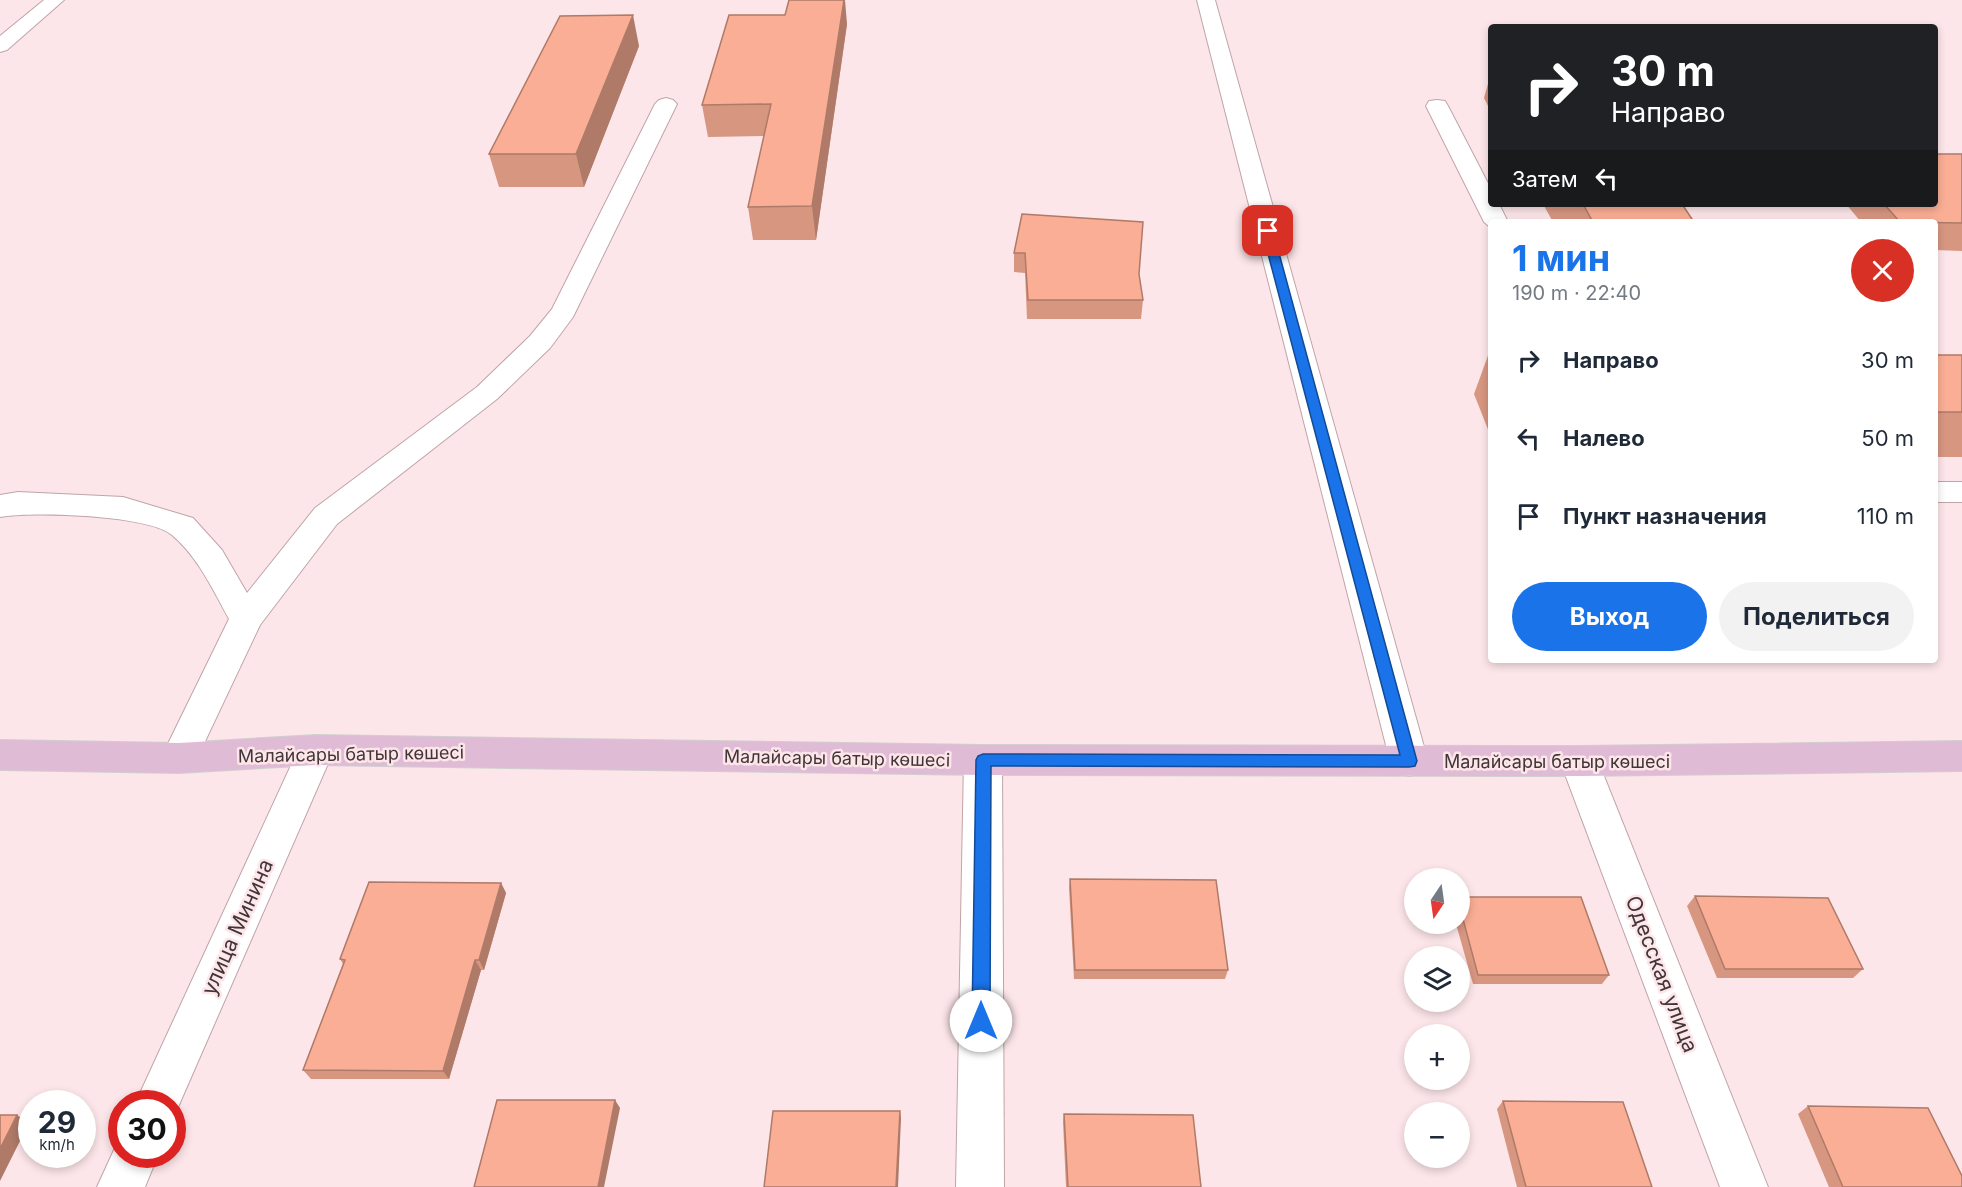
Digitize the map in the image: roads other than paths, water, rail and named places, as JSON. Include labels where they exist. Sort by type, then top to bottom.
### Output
[{"type":"main road","name":"Малайсары батыр көшесі","points":[[0,755],[179,758],[315,750],[983,760],[1409,761],[1962,756]]},
{"type":"street","points":[[0,46],[55,0]]},
{"type":"street","points":[[1206,0],[1409,761]]},
{"type":"street","points":[[179,758],[246,619],[326,516],[487,393],[540,342],[564,311],[666,104]]},
{"type":"street","points":[[1437,106],[1488,206]]},
{"type":"street","points":[[1938,492],[1962,492]]},
{"type":"street","points":[[0,506],[18,503],[123,508],[182,526],[211,558],[246,619]]},
{"type":"street","name":"улица Минина","points":[[164,1090],[315,750]]},
{"type":"street","points":[[980,1187],[983,760]]},
{"type":"street","name":"Одесская улица","points":[[1580,761],[1744,1187]]},
{"type":"street","points":[[121,1187],[129,1168]]}]
